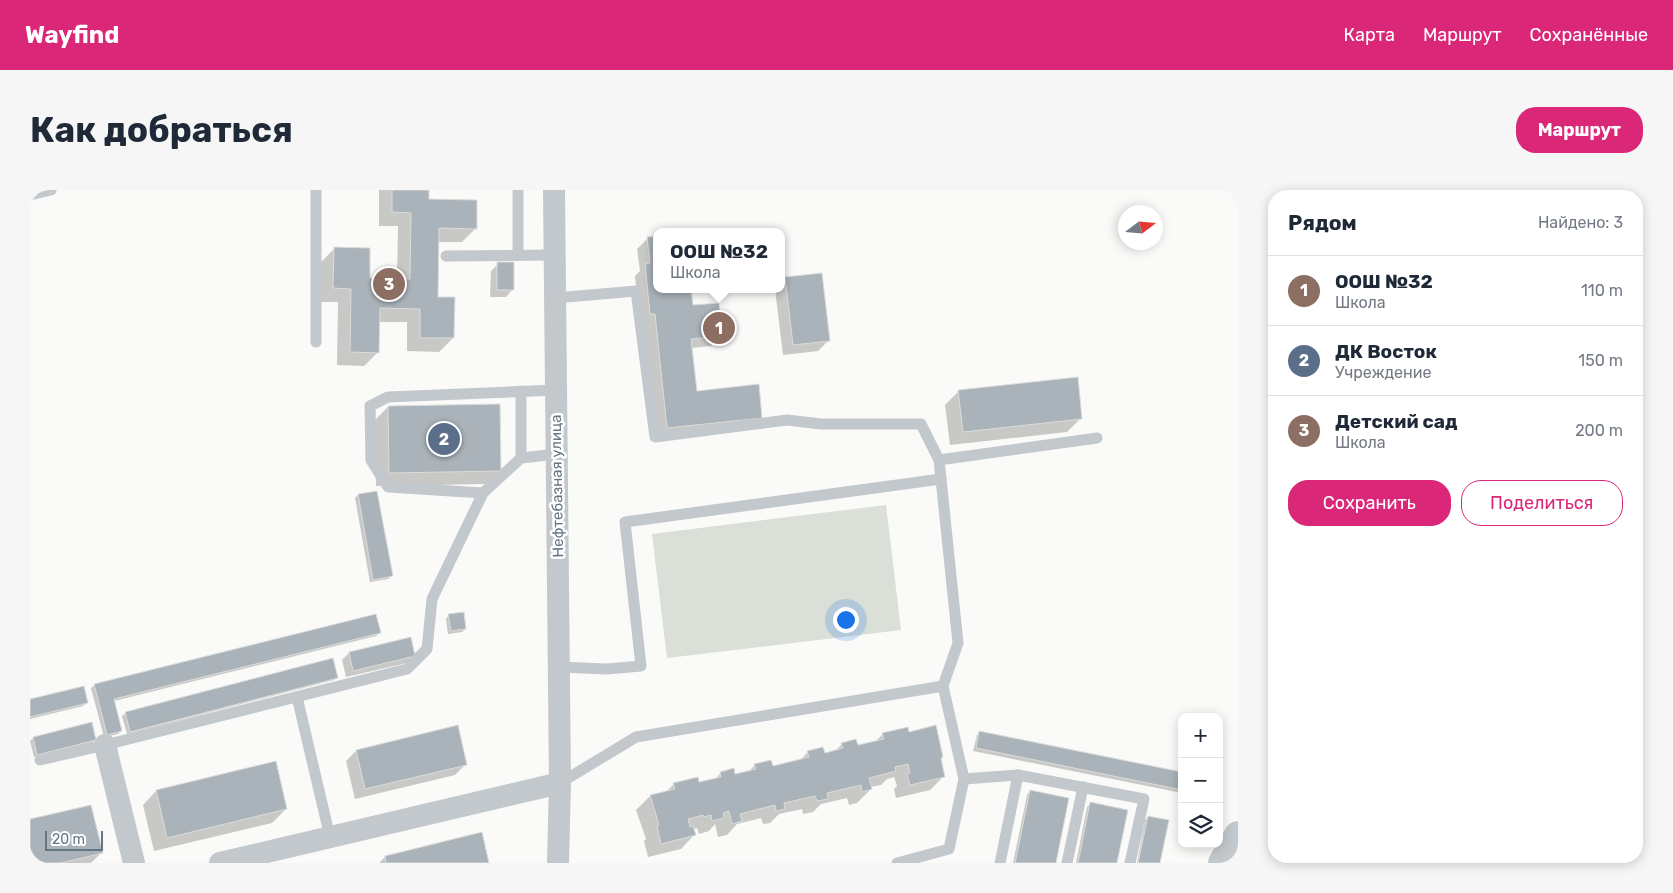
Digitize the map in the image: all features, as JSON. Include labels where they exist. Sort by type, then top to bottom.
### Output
[{"type":"street","name":"Нефтебазная улица","points":[[554,190],[560,783],[558,863]]},
{"type":"street","points":[[105,745],[134,863]]},
{"type":"street","points":[[220,863],[560,783]]},
{"type":"street","points":[[1222,863],[1238,834]]},
{"type":"lane","points":[[30,195],[50,190]]},
{"type":"lane","points":[[316,190],[316,342]]},
{"type":"lane","points":[[518,190],[518,255]]},
{"type":"lane","points":[[446,256],[554,255]]},
{"type":"lane","points":[[555,298],[636,291],[655,437],[787,420],[821,424],[921,424],[939,460],[942,479],[958,643],[943,686],[964,779],[948,849],[897,863]]},
{"type":"lane","points":[[483,493],[388,487],[372,460],[370,406],[388,397],[556,390]]},
{"type":"lane","points":[[521,391],[522,458]]},
{"type":"lane","points":[[939,460],[1097,438]]},
{"type":"lane","points":[[40,760],[407,670],[427,649],[432,600],[483,493],[522,458],[557,454]]},
{"type":"lane","points":[[559,667],[607,670],[642,666],[625,522],[942,479]]},
{"type":"lane","points":[[560,783],[636,737],[943,686]]},
{"type":"lane","points":[[297,697],[330,837]]},
{"type":"lane","points":[[964,779],[1018,775],[1144,799],[1130,863]]},
{"type":"lane","points":[[1000,863],[1018,775]]},
{"type":"lane","points":[[1067,863],[1083,787]]},
{"type":"shaded area","points":[[886,505],[901,630],[667,658],[652,534]]},
{"type":"building","points":[[392,190],[429,190],[429,199],[477,200],[477,229],[439,228],[438,297],[455,297],[454,338],[420,338],[420,309],[380,308],[379,353],[350,352],[351,289],[333,288],[334,247],[370,248],[370,278],[410,279],[411,213],[392,212]]},
{"type":"building","points":[[653,236],[653,293],[692,293],[693,305],[719,303],[723,336],[691,339],[697,391],[759,384],[762,418],[667,428],[655,314],[650,314],[645,264],[650,263],[647,237]]},
{"type":"building","points":[[497,262],[514,262],[514,290],[497,290]]},
{"type":"building","points":[[822,273],[830,341],[793,345],[785,277]]},
{"type":"building","points":[[1078,377],[1082,419],[963,432],[958,390]]},
{"type":"building","points":[[500,404],[501,471],[389,473],[388,406]]},
{"type":"building","points":[[377,491],[393,576],[373,580],[358,494]]},
{"type":"building","points":[[464,612],[466,629],[451,631],[448,614]]},
{"type":"building","points":[[376,614],[381,633],[114,699],[122,731],[107,735],[94,684]]},
{"type":"building","points":[[411,637],[415,656],[353,671],[349,652]]},
{"type":"building","points":[[333,658],[338,678],[130,732],[125,712]]},
{"type":"building","points":[[84,686],[88,703],[30,717],[30,699]]},
{"type":"building","points":[[92,722],[96,740],[37,755],[33,737]]},
{"type":"building","points":[[458,725],[467,765],[365,789],[356,750]]},
{"type":"building","points":[[936,725],[945,777],[910,785],[907,774],[910,773],[908,764],[895,767],[896,771],[869,778],[872,789],[862,792],[861,785],[827,793],[828,799],[817,801],[815,796],[784,803],[785,809],[776,811],[775,805],[740,814],[742,821],[732,824],[729,811],[723,813],[724,818],[712,821],[711,815],[688,819],[690,827],[693,826],[696,835],[661,844],[657,826],[659,825],[650,795],[675,789],[673,783],[698,777],[699,782],[721,777],[720,772],[734,768],[735,774],[756,769],[754,764],[771,760],[773,766],[809,757],[807,751],[823,747],[825,753],[843,748],[841,743],[856,739],[858,745],[884,739],[882,733],[908,727],[909,732]]},
{"type":"building","points":[[979,731],[1178,771],[1178,789],[976,748]]},
{"type":"building","points":[[276,761],[287,809],[167,838],[156,790]]},
{"type":"building","points":[[1030,790],[1069,798],[1056,863],[1015,863]]},
{"type":"building","points":[[1090,802],[1128,810],[1117,863],[1078,863]]},
{"type":"building","points":[[91,805],[103,853],[61,863],[30,863],[30,819]]},
{"type":"building","points":[[1148,816],[1169,820],[1160,863],[1138,863]]},
{"type":"building","points":[[482,832],[489,863],[386,863],[385,856]]},
{"type":"place","name":"Детский сад","points":[[389,284]]},
{"type":"place","name":"ООШ №32","points":[[719,328]]},
{"type":"place","name":"ДК Восток","points":[[444,439]]}]
